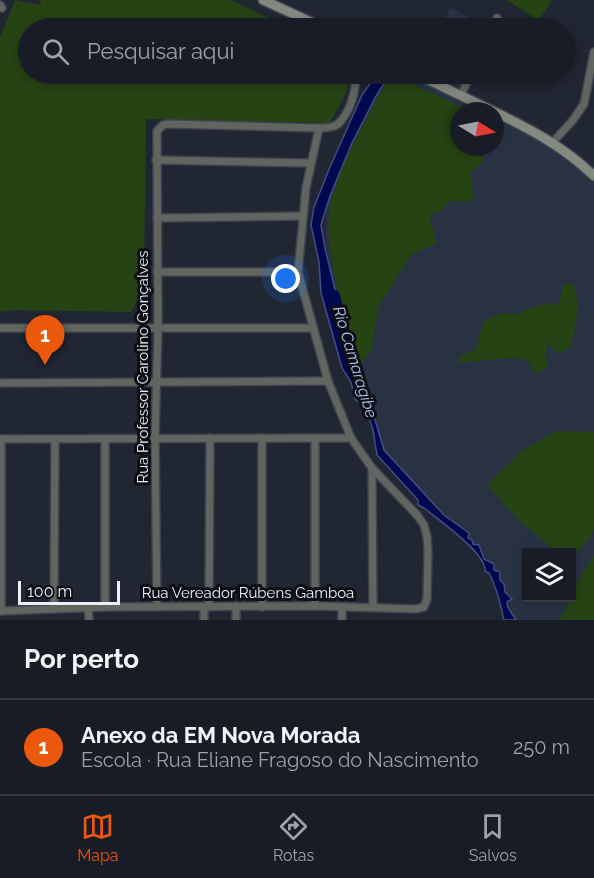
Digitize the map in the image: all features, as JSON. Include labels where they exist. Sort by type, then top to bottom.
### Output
[{"type":"main road","points":[[262,0],[302,18]]},
{"type":"main road","points":[[437,84],[474,102]]},
{"type":"main road","points":[[504,117],[553,142],[577,159],[594,176]]},
{"type":"street","points":[[553,142],[584,104],[594,52]]},
{"type":"street","points":[[356,84],[347,112],[338,124],[319,128],[302,216],[298,272],[328,381],[351,438],[372,468],[373,607]]},
{"type":"street","points":[[460,95],[466,84]]},
{"type":"street","name":"Rua Professor Carolino Gonçalves","points":[[157,607],[156,136],[159,128],[168,124],[319,128]]},
{"type":"street","points":[[156,160],[312,163]]},
{"type":"street","points":[[157,218],[302,216]]},
{"type":"street","points":[[157,272],[298,272]]},
{"type":"street","points":[[0,328],[313,328]]},
{"type":"street","points":[[0,383],[328,381]]},
{"type":"street","points":[[204,620],[207,607],[210,438]]},
{"type":"street","points":[[262,438],[262,606]]},
{"type":"street","points":[[315,438],[315,606]]},
{"type":"street","points":[[0,611],[0,439],[351,438]]},
{"type":"street","points":[[54,609],[55,439]]},
{"type":"street","points":[[105,439],[105,607]]},
{"type":"street","name":"Rua Vereador Rúbens Gamboa","points":[[0,611],[236,606],[416,609],[423,606],[427,599],[428,550],[424,525],[372,468]]},
{"type":"street","points":[[236,606],[236,620]]},
{"type":"street","points":[[342,607],[342,620]]},
{"type":"street","points":[[88,608],[88,620]]},
{"type":"street","points":[[11,620],[12,610]]},
{"type":"shaded area","points":[[450,8],[470,18],[446,18]]},
{"type":"shaded area","points":[[381,84],[431,84],[472,102],[450,102],[450,156],[504,156],[504,116],[594,176],[594,620],[513,620],[507,596],[483,554],[384,450],[342,321],[325,241],[327,200],[352,136]]},
{"type":"green space","points":[[15,0],[40,5],[41,0],[231,0],[269,18],[18,18],[18,84],[348,84],[330,123],[146,119],[144,287],[131,312],[13,310],[0,312],[0,37]]},
{"type":"green space","points":[[507,0],[552,0],[541,18],[534,18]]},
{"type":"green space","points":[[386,84],[413,84],[452,102],[450,102],[450,156],[482,156],[482,164],[471,171],[474,201],[450,201],[440,211],[429,217],[437,243],[412,254],[378,307],[372,350],[359,365],[336,282],[329,236],[332,198],[343,167]]},
{"type":"green space","points":[[564,283],[573,285],[578,308],[569,349],[558,353],[548,343],[545,356],[548,366],[536,375],[528,360],[511,358],[457,362],[460,356],[476,349],[484,321],[502,313],[518,314],[538,306],[559,304]]},
{"type":"green space","points":[[556,431],[594,432],[594,529],[576,553],[576,548],[551,548],[519,520],[487,485],[523,450]]},
{"type":"green space","points":[[594,555],[594,620],[560,620],[568,602],[576,602],[576,585]]},
{"type":"water","name":"Rio Camaragibe","points":[[370,84],[384,84],[352,143],[330,196],[321,225],[338,302],[339,334],[350,360],[354,359],[384,450],[444,515],[469,533],[468,538],[473,544],[479,545],[484,559],[494,564],[494,570],[500,572],[500,580],[504,584],[505,592],[512,599],[507,602],[507,605],[516,620],[504,620],[494,584],[489,573],[485,571],[484,564],[471,547],[418,505],[418,500],[377,455],[373,430],[366,409],[355,399],[351,382],[342,368],[321,293],[319,262],[311,225],[314,207],[362,95]]},
{"type":"waterway","name":"Rio Camaragibe","points":[[334,296],[358,374]]},
{"type":"place","name":"Anexo da EM Nova Morada","points":[[45,365]]}]
